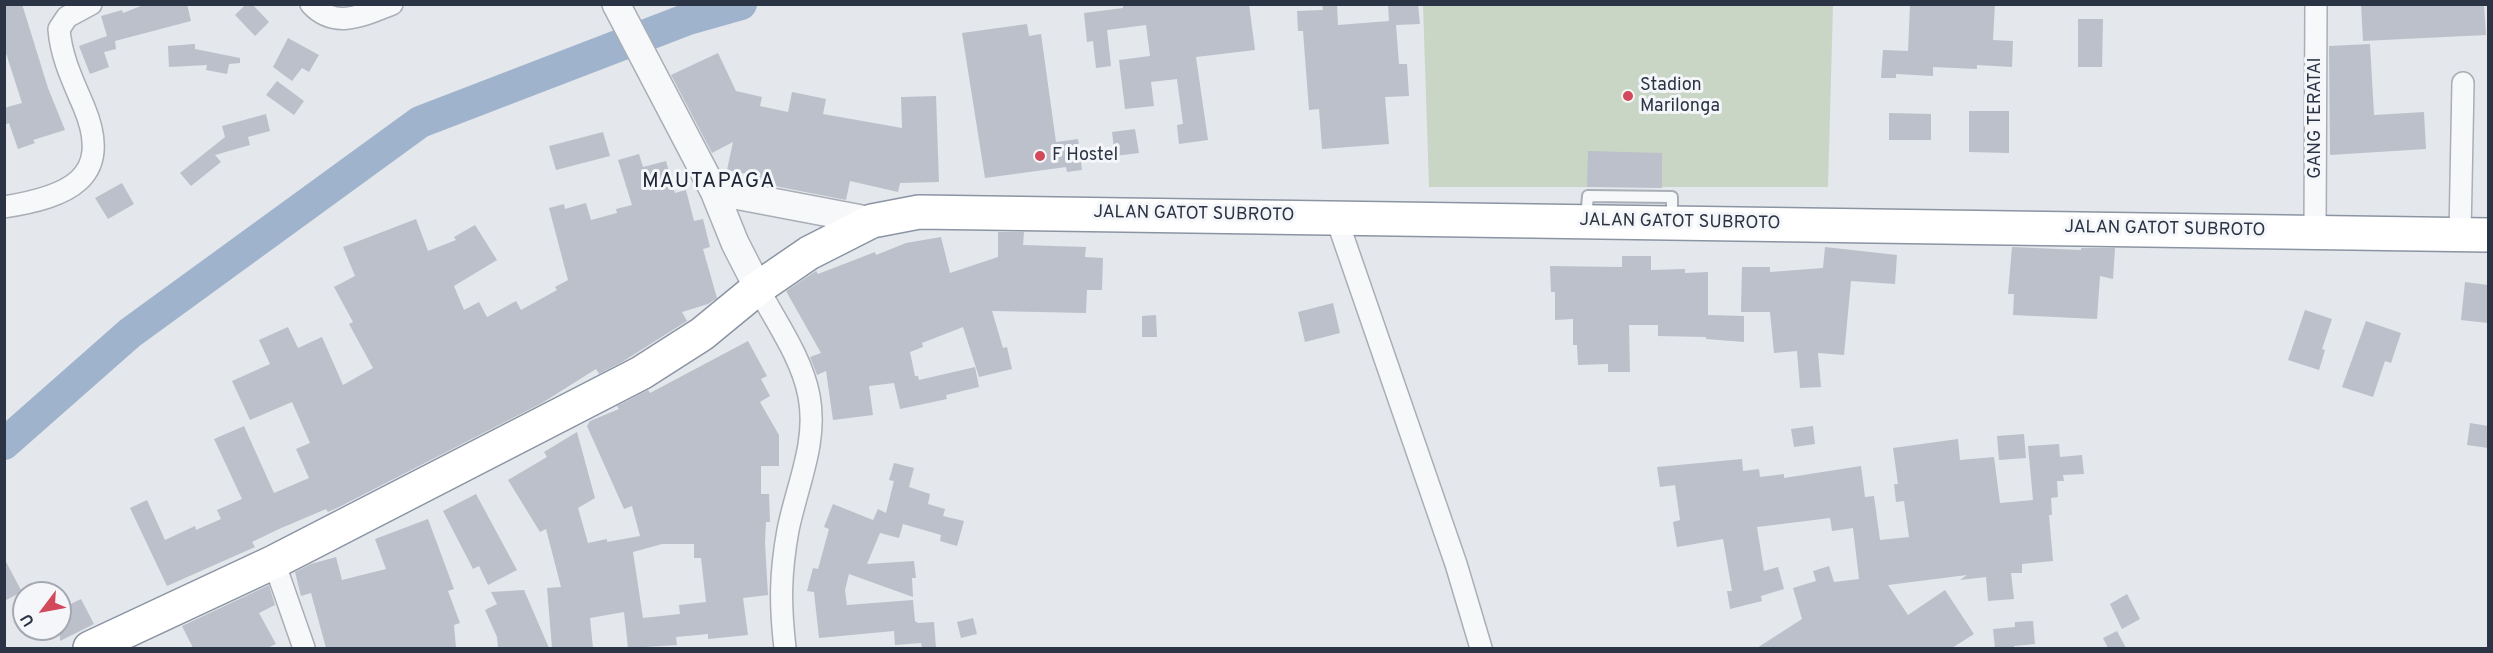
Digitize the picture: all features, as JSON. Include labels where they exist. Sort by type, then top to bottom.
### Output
[{"type":"highway","name":"JALAN GATOT SUBROTO","points":[[90,648],[274,562],[641,373],[702,334],[758,288],[809,253],[872,221],[930,212],[2474,235]]},
{"type":"street","points":[[4,207],[48,198],[72,186],[86,176],[93,162],[92,130],[60,43],[59,29],[64,11],[91,4]]},
{"type":"street","points":[[310,4],[328,17],[343,20],[392,4]]},
{"type":"street","points":[[616,4],[672,116],[714,191],[735,243],[798,364],[809,393],[812,417],[810,444],[789,528],[782,571],[780,600],[785,648]]},
{"type":"street","name":"GANG TERATAI","points":[[2315,232],[2316,4]]},
{"type":"street","points":[[2463,83],[2474,235]]},
{"type":"street","points":[[714,191],[872,221]]},
{"type":"street","points":[[1336,217],[1456,564],[1481,648]]},
{"type":"street","points":[[274,562],[303,648]]},
{"type":"green space","name":"Stadion Marilonga","points":[[1423,5],[1833,5],[1828,187],[1429,187]]},
{"type":"building","points":[[4,4],[22,4],[48,88],[65,130],[33,140],[35,143],[18,149],[9,123],[4,125],[4,108],[22,103],[4,47]]},
{"type":"building","points":[[146,4],[187,4],[191,21],[115,41],[116,49],[104,52],[109,67],[90,74],[79,46],[107,36],[101,16],[122,10],[123,13]]},
{"type":"building","points":[[246,4],[252,4],[269,22],[255,36],[235,15]]},
{"type":"building","points":[[1123,4],[1249,4],[1255,50],[1196,57],[1208,140],[1179,144],[1177,125],[1183,124],[1177,79],[1151,82],[1154,106],[1125,109],[1119,60],[1150,56],[1146,25],[1107,30],[1111,66],[1096,68],[1093,41],[1087,42],[1084,13],[1123,8]]},
{"type":"building","points":[[1322,4],[1337,4],[1338,25],[1389,21],[1388,4],[1418,4],[1420,24],[1396,25],[1399,64],[1407,64],[1409,96],[1385,97],[1389,144],[1322,149],[1319,109],[1309,110],[1303,31],[1298,31],[1297,11],[1323,10]]},
{"type":"building","points":[[1910,4],[1995,4],[1993,40],[2013,41],[2012,67],[1977,65],[1977,69],[1933,67],[1933,76],[1896,74],[1896,78],[1881,78],[1883,50],[1908,51]]},
{"type":"building","points":[[2361,4],[2484,4],[2486,35],[2363,41]]},
{"type":"building","points":[[2078,19],[2103,19],[2102,67],[2078,67]]},
{"type":"building","points":[[1027,24],[1029,36],[1041,34],[1056,142],[1078,139],[1082,170],[1067,172],[1066,167],[985,178],[962,33]]},
{"type":"building","points":[[288,38],[319,55],[309,72],[302,68],[292,81],[273,67]]},
{"type":"building","points":[[195,44],[195,49],[240,58],[240,63],[229,64],[227,74],[206,70],[207,65],[169,67],[168,46]]},
{"type":"building","points":[[2370,44],[2374,115],[2424,112],[2426,149],[2330,155],[2329,46]]},
{"type":"building","points":[[718,53],[736,91],[762,97],[760,106],[788,112],[792,92],[826,99],[823,114],[902,128],[901,97],[936,96],[939,182],[900,183],[898,192],[850,181],[846,200],[754,182],[756,176],[727,170],[733,142],[712,153],[671,75]]},
{"type":"building","points":[[277,81],[304,101],[294,115],[266,95]]},
{"type":"building","points":[[1969,111],[2009,111],[2009,153],[1969,152]]},
{"type":"building","points":[[1889,113],[1931,114],[1931,140],[1889,140]]},
{"type":"building","points":[[266,114],[270,131],[248,137],[250,145],[215,155],[221,162],[191,186],[180,173],[225,137],[222,126]]},
{"type":"building","points":[[1135,129],[1139,153],[1115,156],[1112,132]]},
{"type":"building","points":[[603,132],[610,156],[556,170],[549,146]]},
{"type":"building","points":[[1588,151],[1662,153],[1662,188],[1587,187]]},
{"type":"building","points":[[639,154],[643,167],[666,161],[675,193],[686,190],[694,221],[703,219],[710,247],[703,249],[717,298],[708,304],[682,312],[687,321],[622,362],[599,374],[596,369],[542,403],[339,507],[328,512],[326,509],[279,529],[252,542],[255,547],[167,586],[130,508],[147,500],[165,540],[195,526],[196,530],[221,519],[217,510],[242,499],[214,439],[244,426],[274,493],[309,478],[296,449],[310,443],[292,402],[250,420],[232,381],[270,364],[259,340],[288,327],[298,348],[322,337],[343,385],[373,368],[349,324],[353,322],[334,287],[355,276],[343,247],[416,219],[428,251],[456,240],[454,237],[475,225],[497,260],[454,286],[464,310],[479,302],[487,317],[516,301],[521,310],[557,290],[555,287],[568,280],[549,208],[564,204],[565,209],[586,203],[591,220],[617,213],[616,209],[632,205],[618,160]]},
{"type":"building","points":[[122,183],[134,204],[108,219],[95,198]]},
{"type":"building","points":[[998,232],[1024,232],[1023,245],[1086,247],[1085,257],[1103,258],[1102,290],[1087,290],[1086,313],[992,311],[1003,348],[1007,347],[1012,369],[979,377],[963,327],[922,343],[923,347],[910,352],[915,376],[918,376],[919,380],[975,367],[979,387],[946,395],[947,399],[900,409],[894,383],[869,386],[873,415],[833,420],[826,371],[817,375],[810,357],[821,353],[786,291],[816,271],[818,274],[875,252],[876,255],[906,243],[941,237],[950,273],[998,257]]},
{"type":"building","points":[[1825,247],[1897,255],[1895,284],[1851,281],[1844,355],[1818,353],[1821,387],[1800,388],[1797,351],[1774,353],[1770,312],[1741,312],[1742,267],[1770,267],[1770,272],[1823,268]]},
{"type":"building","points":[[2012,247],[2081,250],[2081,248],[2115,248],[2113,279],[2100,276],[2097,319],[2013,315],[2014,294],[2008,294]]},
{"type":"building","points":[[1622,256],[1651,256],[1651,270],[1685,269],[1685,273],[1708,272],[1708,315],[1744,316],[1744,342],[1706,339],[1706,337],[1658,336],[1658,325],[1629,325],[1630,372],[1608,372],[1608,364],[1578,365],[1577,345],[1573,345],[1573,319],[1555,320],[1555,292],[1551,292],[1550,266],[1622,267]]},
{"type":"building","points":[[2465,282],[2488,285],[2488,323],[2461,320]]},
{"type":"building","points":[[1333,303],[1340,333],[1305,342],[1298,312]]},
{"type":"building","points":[[2305,310],[2332,319],[2322,349],[2325,350],[2319,370],[2288,360]]},
{"type":"building","points":[[1156,315],[1157,337],[1142,337],[1142,316]]},
{"type":"building","points":[[2366,321],[2401,333],[2391,363],[2385,361],[2373,397],[2342,387]]},
{"type":"building","points":[[748,341],[767,376],[761,379],[770,396],[760,402],[779,435],[779,466],[761,466],[761,494],[769,494],[770,522],[766,522],[765,543],[768,595],[743,598],[748,635],[708,639],[708,634],[676,637],[677,645],[628,648],[624,612],[590,618],[593,648],[552,648],[547,588],[561,587],[546,529],[540,532],[508,480],[547,457],[544,452],[577,432],[595,498],[578,508],[588,543],[640,536],[632,506],[624,509],[587,426],[590,421],[619,409],[617,406],[648,390],[650,393]],"holes":[[[662,544],[694,544],[694,558],[701,558],[706,602],[679,605],[680,614],[643,618],[633,552]]]},
{"type":"building","points":[[2470,423],[2488,426],[2488,448],[2467,445]]},
{"type":"building","points":[[1813,426],[1815,444],[1794,447],[1791,429]]},
{"type":"building","points":[[2024,434],[2026,458],[1999,460],[1997,436]]},
{"type":"building","points":[[1958,439],[1960,460],[1994,457],[2000,503],[2033,500],[2028,446],[2059,444],[2060,457],[2082,455],[2084,474],[2063,475],[2064,481],[2057,481],[2058,497],[2051,498],[2052,515],[2049,515],[2053,561],[2022,564],[2022,573],[2011,573],[2014,599],[1988,601],[1986,577],[1960,580],[1967,575],[1888,585],[1908,615],[1945,590],[1974,634],[1952,648],[1757,648],[1802,619],[1793,588],[1816,581],[1813,571],[1829,566],[1834,582],[1859,579],[1853,528],[1832,531],[1830,518],[1757,527],[1764,571],[1778,567],[1784,589],[1761,596],[1762,601],[1730,609],[1727,591],[1732,591],[1723,539],[1677,547],[1673,522],[1680,520],[1675,485],[1660,487],[1657,467],[1742,459],[1743,471],[1759,469],[1760,477],[1784,474],[1784,478],[1861,466],[1865,497],[1874,496],[1880,540],[1909,537],[1904,501],[1896,502],[1894,484],[1898,484],[1893,448]]},
{"type":"building","points":[[894,463],[914,468],[909,487],[930,494],[928,504],[945,509],[943,516],[964,521],[957,546],[940,541],[941,535],[903,524],[899,538],[880,533],[867,564],[914,561],[916,578],[912,578],[913,597],[849,574],[845,590],[847,605],[913,600],[915,621],[918,623],[934,622],[936,648],[922,648],[921,643],[895,645],[894,631],[819,638],[814,592],[807,591],[813,568],[818,569],[829,529],[824,527],[833,504],[873,520],[878,509],[886,513],[894,481],[889,480]]},
{"type":"building","points":[[476,494],[517,570],[488,585],[479,566],[473,569],[443,511]]},
{"type":"building","points":[[428,519],[454,589],[448,591],[460,623],[454,625],[456,648],[326,648],[311,593],[301,596],[295,572],[311,564],[336,557],[342,580],[386,569],[375,539]]},
{"type":"building","points":[[4,558],[16,581],[12,581],[12,597],[4,601]]},
{"type":"building","points":[[269,585],[275,605],[259,613],[276,644],[267,648],[193,648],[182,626]]},
{"type":"building","points":[[524,590],[549,648],[498,648],[497,637],[485,610],[497,604],[491,592]]},
{"type":"building","points":[[2127,594],[2140,619],[2122,629],[2110,604]]},
{"type":"building","points":[[81,599],[94,624],[72,635],[72,603]]},
{"type":"building","points":[[973,618],[977,634],[961,638],[957,622]]},
{"type":"building","points":[[2033,621],[2035,644],[2014,646],[2014,648],[1995,648],[1993,629],[2015,627],[2015,622]]},
{"type":"building","points":[[2117,631],[2126,648],[2108,648],[2103,638]]},
{"type":"waterway","points":[[4,444],[130,333],[420,122],[688,19],[741,4]]},
{"type":"place","name":"Stadion Marilonga","points":[[1628,96]]},
{"type":"place","name":"F Hostel","points":[[1040,156]]},
{"type":"district","name":"MAUTAPAGA","points":[[709,183]]}]
